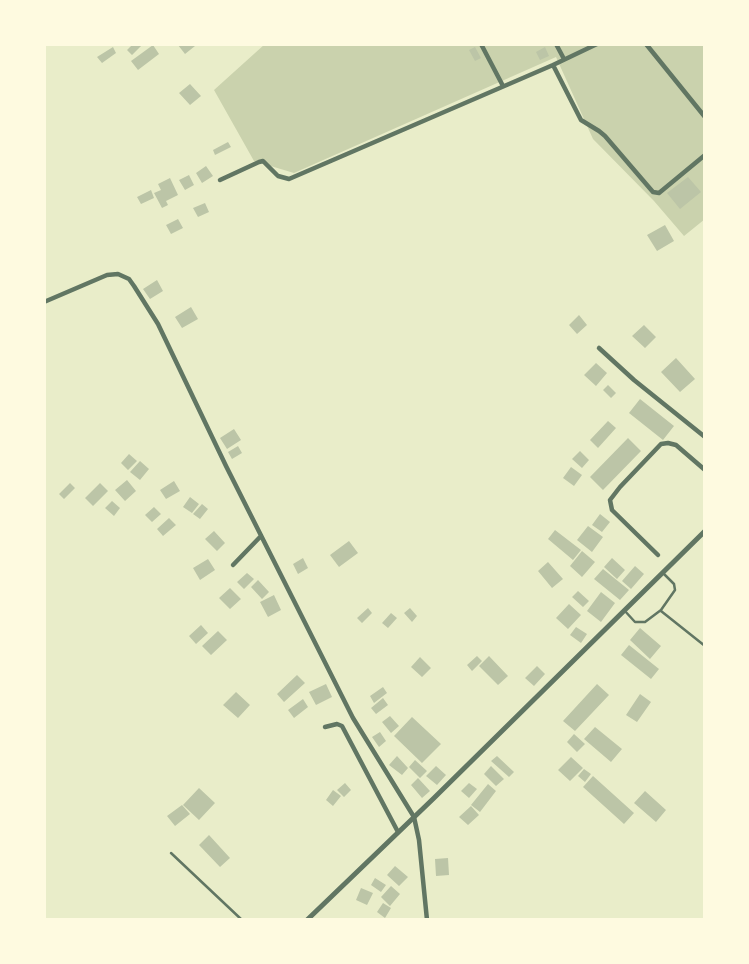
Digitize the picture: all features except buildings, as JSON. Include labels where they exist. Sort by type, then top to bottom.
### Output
[{"type":"street","points":[[481,44],[503,86]]},
{"type":"street","points":[[556,44],[565,59]]},
{"type":"street","points":[[220,180],[262,161],[278,176],[289,179],[597,44]]},
{"type":"street","points":[[646,44],[705,117]]},
{"type":"street","points":[[553,65],[581,120],[605,136],[653,191],[659,193],[705,155]]},
{"type":"street","points":[[44,302],[107,275],[118,274],[129,279],[158,324],[353,718],[414,817],[427,920]]},
{"type":"street","points":[[599,348],[705,437]]},
{"type":"street","points":[[658,555],[612,510],[610,500],[661,444],[676,445],[705,470]]},
{"type":"street","points":[[307,920],[705,531]]},
{"type":"street","points":[[233,565],[261,536]]},
{"type":"street","points":[[325,727],[337,724],[342,726],[398,832]]},
{"type":"lane","points":[[624,610],[635,622],[645,622],[661,610],[674,590],[674,584],[663,573]]},
{"type":"lane","points":[[661,610],[705,646]]},
{"type":"lane","points":[[171,853],[242,920]]},
{"type":"green space","points":[[265,44],[705,44],[705,219],[684,236],[593,139],[556,57],[294,173],[254,161],[214,90]]}]
